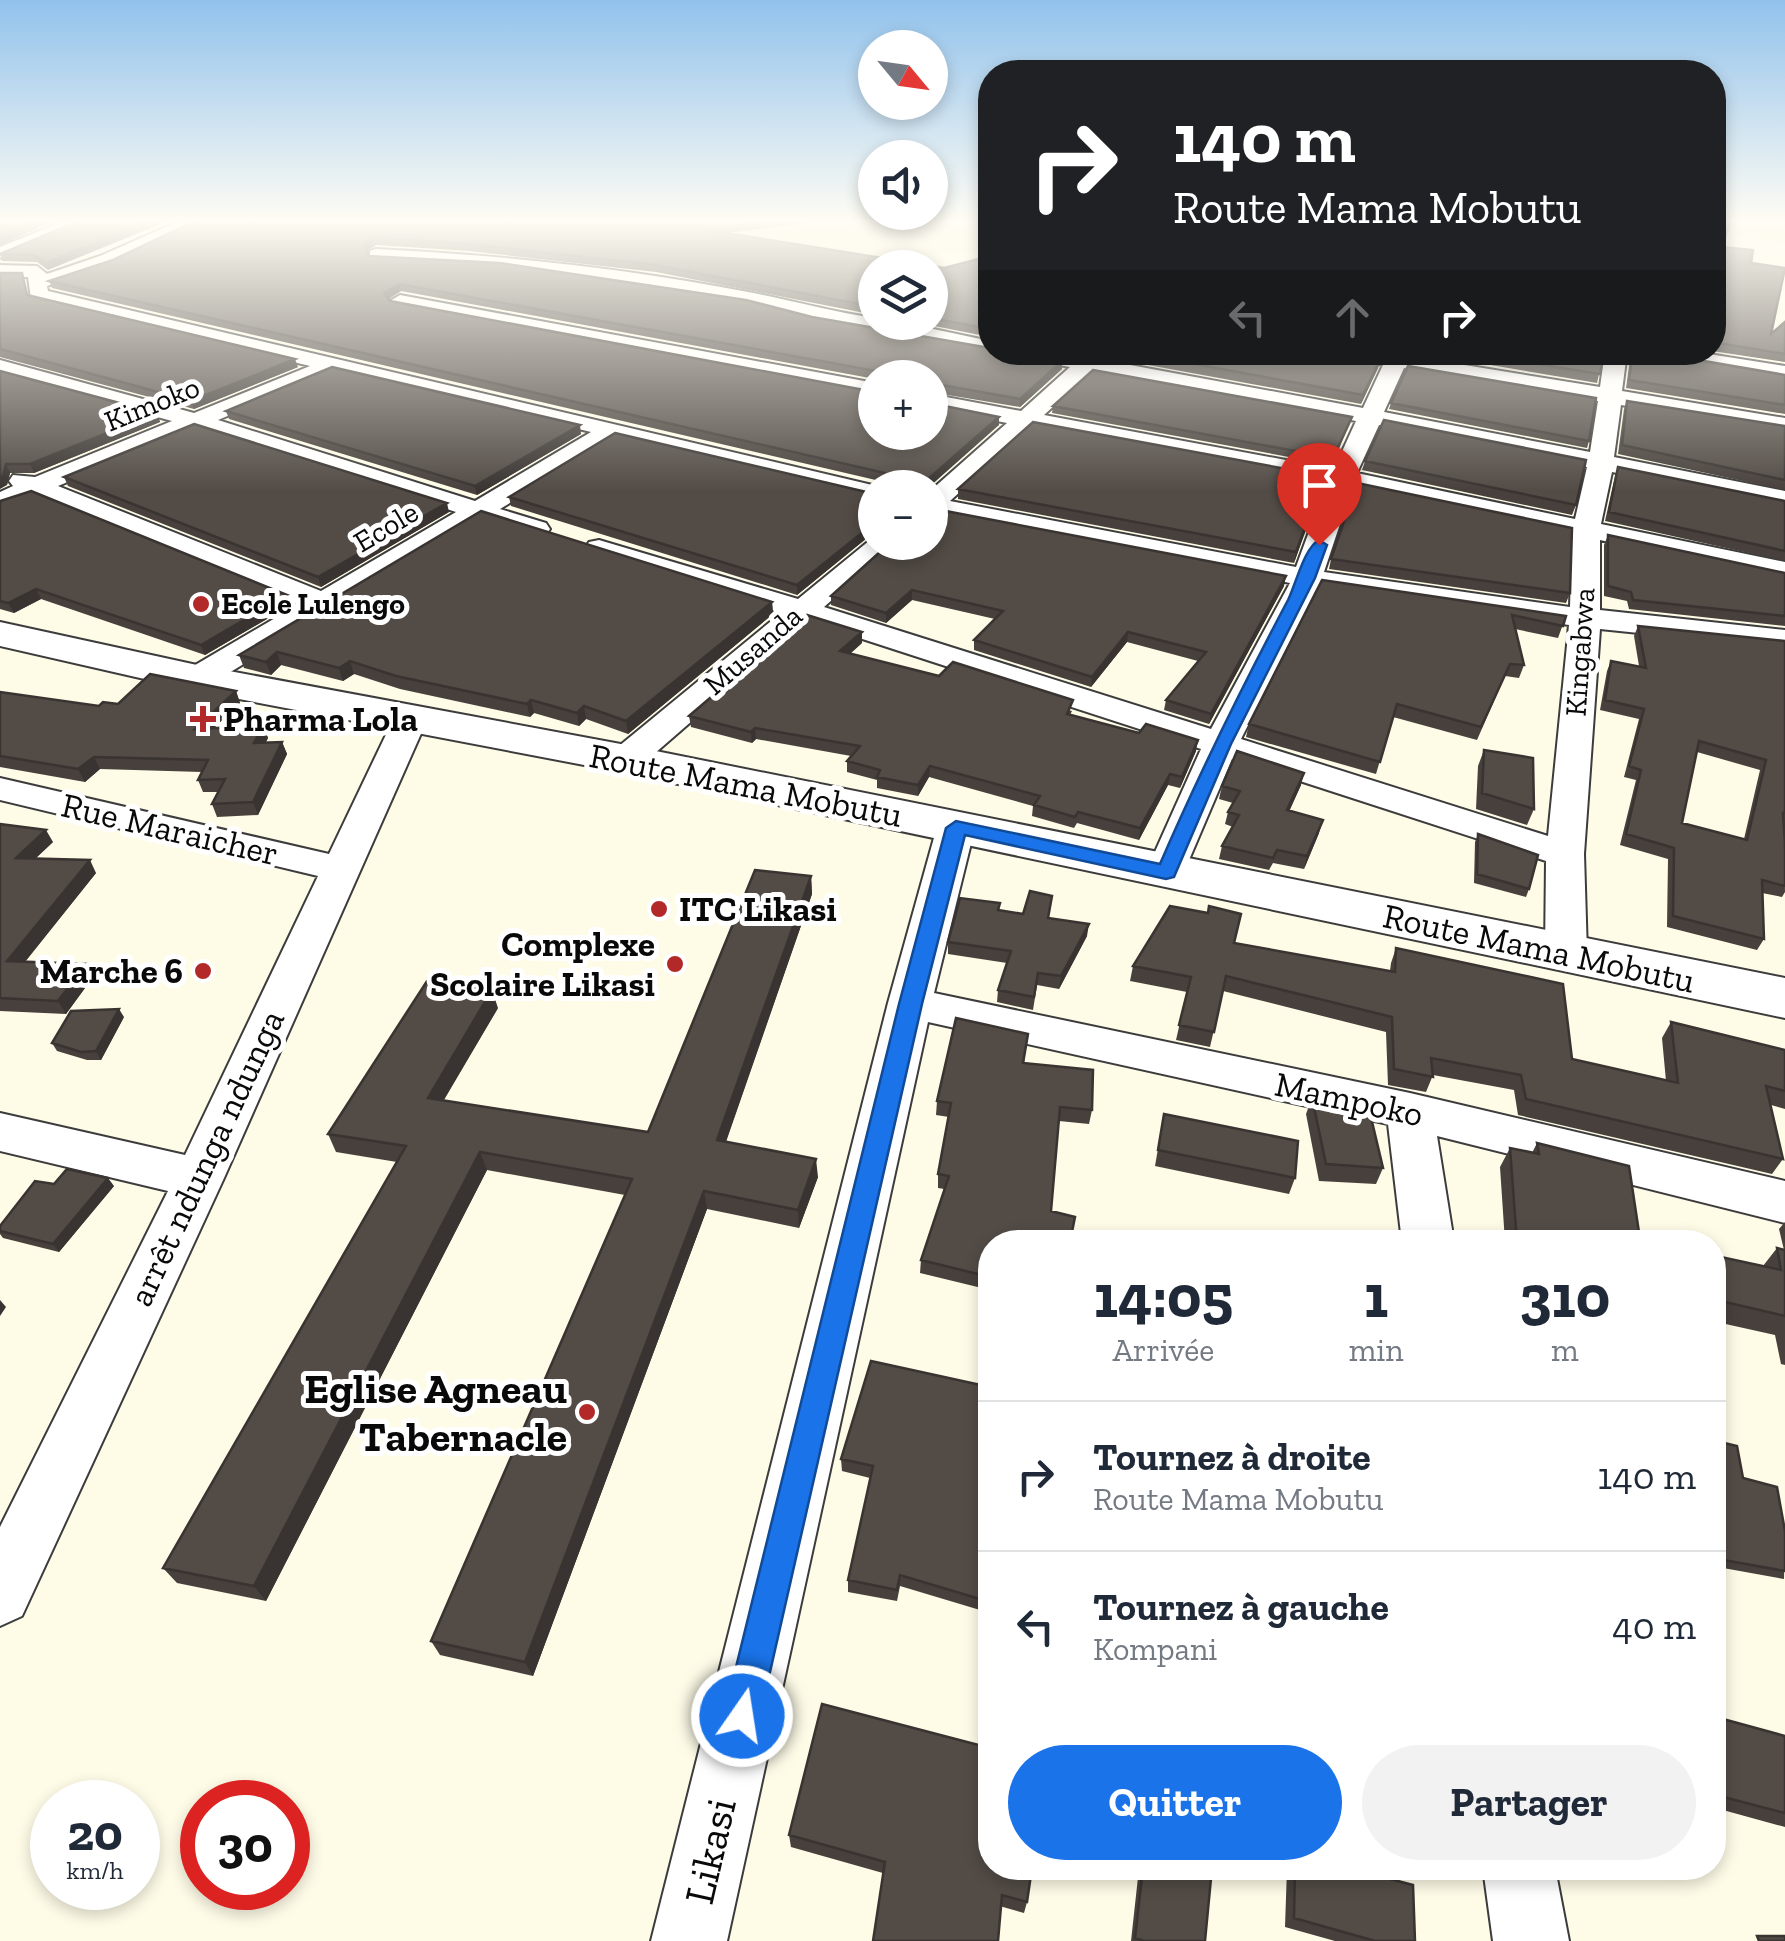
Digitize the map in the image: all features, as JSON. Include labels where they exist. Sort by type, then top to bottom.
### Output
[{"type":"street","points":[[98,310],[858,488]]},
{"type":"street","points":[[446,310],[858,387]]},
{"type":"street","points":[[792,310],[978,344]]},
{"type":"street","points":[[1726,364],[1785,373]]},
{"type":"street","points":[[948,488],[1086,365]]},
{"type":"street","points":[[1122,365],[1785,500]]},
{"type":"street","points":[[1166,872],[1222,744],[1307,578],[1342,478],[1394,365]]},
{"type":"street","points":[[1440,365],[1612,398],[1785,425]]},
{"type":"street","name":"Kingabwa","points":[[1566,954],[1565,854],[1585,618],[1586,530],[1601,463],[1615,365]]},
{"type":"street","name":"Kimoko","points":[[0,501],[328,366]]},
{"type":"street","points":[[0,367],[198,422],[800,609],[1565,854]]},
{"type":"street","points":[[948,403],[1342,478],[1785,571]]},
{"type":"street","name":"Ecole","points":[[197,678],[609,432]]},
{"type":"street","points":[[0,472],[323,603]]},
{"type":"street","points":[[948,508],[1307,578],[1585,618],[1785,639]]},
{"type":"street","name":"Musanda","points":[[626,759],[861,560]]},
{"type":"street","name":"Route Mama Mobutu","points":[[0,634],[197,678],[626,759],[1785,998]]},
{"type":"street","name":"arrêt ndunga ndunga","points":[[0,1594],[199,1178],[410,720]]},
{"type":"street","name":"Rue Maraicher","points":[[0,790],[339,869]]},
{"type":"street","name":"Likasi","points":[[689,1941],[910,1004],[956,828]]},
{"type":"street","name":"Mampoko","points":[[910,1004],[1410,1112],[1785,1202]]},
{"type":"street","points":[[1410,1112],[1426,1230]]},
{"type":"street","points":[[0,1132],[199,1178]]},
{"type":"street","points":[[1521,1880],[1530,1941]]},
{"type":"building","points":[[0,310],[88,310],[295,359],[191,401],[0,349]]},
{"type":"building","points":[[173,310],[436,310],[858,389],[858,450],[948,450],[948,407],[999,417],[938,470],[872,470]]},
{"type":"building","points":[[539,310],[783,310],[858,325],[858,340],[944,340],[978,346],[978,365],[1058,365],[1020,399],[948,386],[948,360],[858,360],[858,368]]},
{"type":"building","points":[[948,310],[978,310],[978,327],[948,321]]},
{"type":"building","points":[[1726,310],[1776,310],[1771,334],[1785,322],[1785,354],[1726,344]]},
{"type":"building","points":[[1199,365],[1378,365],[1363,395]]},
{"type":"building","points":[[1544,365],[1602,365],[1600,374]]},
{"type":"building","points":[[1631,365],[1726,365],[1785,375],[1785,405],[1629,380]]},
{"type":"building","points":[[1408,366],[1596,398],[1589,441],[1391,403]]},
{"type":"building","points":[[332,367],[580,425],[475,486],[226,411]]},
{"type":"building","points":[[1093,370],[1352,417],[1333,458],[1053,406]]},
{"type":"building","points":[[0,371],[157,413],[30,464],[6,464],[0,477]]},
{"type":"building","points":[[1627,401],[1785,426],[1785,480],[1622,445]]},
{"type":"building","points":[[1384,420],[1586,460],[1576,505],[1365,461]]},
{"type":"building","points":[[1033,422],[1324,476],[1296,552],[958,489]]},
{"type":"building","points":[[194,424],[447,503],[318,577],[64,477]]},
{"type":"building","points":[[615,433],[858,490],[858,536],[797,585],[509,497]]},
{"type":"building","points":[[1618,467],[1785,501],[1785,551],[1609,512]]},
{"type":"building","points":[[1357,483],[1572,528],[1570,593],[1331,559]]},
{"type":"building","points":[[31,491],[287,595],[201,645],[36,589],[8,603],[0,601],[0,501]]},
{"type":"building","points":[[481,511],[772,602],[626,721],[584,706],[577,713],[531,700],[527,704],[396,676],[350,661],[339,668],[277,652],[266,662],[239,655]]},
{"type":"building","points":[[948,511],[1286,576],[1211,714],[1166,700],[1206,652],[1128,632],[1092,677],[974,640],[1003,611],[912,590],[886,613],[831,596],[871,560],[948,560]]},
{"type":"building","points":[[1608,535],[1785,573],[1785,616],[1633,600],[1631,592],[1608,586]]},
{"type":"building","points":[[1322,580],[1566,616],[1563,626],[1512,615],[1524,665],[1510,664],[1481,727],[1397,704],[1380,762],[1249,724]]},
{"type":"building","points":[[807,615],[862,632],[840,651],[939,676],[953,662],[1073,700],[1067,714],[1139,733],[1146,724],[1198,740],[1182,777],[1170,774],[1140,828],[1078,812],[1075,817],[1034,805],[1040,796],[930,766],[918,785],[877,777],[880,770],[847,761],[860,746],[755,728],[751,732],[689,716]]},
{"type":"building","points":[[1638,626],[1785,641],[1785,886],[1762,880],[1764,939],[1673,916],[1674,848],[1626,834],[1641,770],[1629,766],[1644,709],[1605,700],[1611,661],[1646,668]],"holes":[[[1699,741],[1766,760],[1747,840],[1682,823]]]},
{"type":"building","points":[[150,674],[236,691],[195,729],[263,726],[254,743],[282,742],[253,802],[212,804],[225,779],[198,780],[208,760],[94,757],[78,769],[0,756],[0,692],[99,706],[103,702],[118,704]]},
{"type":"building","points":[[1484,750],[1533,758],[1534,809],[1482,793]]},
{"type":"building","points":[[1237,751],[1304,773],[1287,810],[1323,820],[1307,856],[1277,850],[1273,858],[1222,846],[1239,815],[1228,812],[1240,791],[1222,786]]},
{"type":"building","points":[[0,824],[46,830],[16,858],[90,860],[7,961],[86,964],[58,1001],[0,998]]},
{"type":"building","points":[[1478,834],[1538,855],[1529,889],[1477,874]]},
{"type":"building","points":[[755,870],[811,876],[717,1140],[816,1159],[798,1210],[704,1191],[525,1662],[431,1641],[632,1179],[480,1152],[254,1586],[163,1568],[406,1146],[328,1134],[427,981],[492,990],[428,1098],[648,1132]]},
{"type":"building","points":[[1030,891],[1052,896],[1048,918],[1089,924],[1061,976],[1038,973],[1034,997],[998,990],[1011,951],[948,942],[960,898],[1000,903],[998,910],[1023,914]]},
{"type":"building","points":[[1170,906],[1208,913],[1209,906],[1241,914],[1234,943],[1395,972],[1396,948],[1563,984],[1572,1059],[1678,1083],[1671,1022],[1785,1050],[1785,1091],[1766,1086],[1783,1159],[1526,1099],[1521,1075],[1431,1058],[1433,1077],[1394,1069],[1392,1017],[1226,976],[1214,1032],[1179,1025],[1191,977],[1133,966]]},
{"type":"building","points":[[119,1009],[96,1051],[81,1052],[52,1043],[71,1011]]},
{"type":"building","points":[[956,1018],[1028,1034],[1023,1063],[1093,1070],[1092,1110],[1060,1107],[1051,1211],[1075,1217],[1072,1230],[978,1230],[978,1274],[921,1260],[949,1176],[938,1174],[951,1103],[937,1101]]},
{"type":"building","points":[[1312,1098],[1368,1105],[1383,1168],[1326,1164]]},
{"type":"building","points":[[1164,1114],[1298,1141],[1295,1178],[1158,1150]]},
{"type":"building","points":[[1537,1143],[1629,1166],[1639,1230],[1516,1230],[1510,1148],[1539,1154]]},
{"type":"building","points":[[67,1169],[108,1178],[53,1244],[0,1231],[35,1181],[54,1184]]},
{"type":"building","points":[[1777,1248],[1785,1250],[1785,1316],[1726,1302],[1726,1258],[1781,1270]]},
{"type":"building","points":[[871,1361],[978,1384],[978,1598],[900,1575],[897,1590],[848,1580],[873,1466],[841,1459]]},
{"type":"building","points":[[1726,1443],[1737,1446],[1743,1478],[1777,1487],[1785,1531],[1785,1571],[1726,1560]]},
{"type":"building","points":[[822,1704],[978,1745],[978,1880],[1030,1880],[1027,1902],[1002,1895],[998,1941],[873,1941],[885,1862],[789,1835]]},
{"type":"building","points":[[1726,1720],[1785,1736],[1785,1813],[1726,1798]]},
{"type":"building","points":[[1142,1880],[1211,1880],[1205,1941],[1135,1938]]},
{"type":"building","points":[[1295,1880],[1394,1880],[1413,1885],[1415,1941],[1375,1941],[1294,1918]]},
{"type":"building","points":[[1757,1936],[1785,1936],[1785,1941],[1759,1941]]},
{"type":"place","name":"Ecole Lulengo","points":[[201,604]]},
{"type":"place","name":"Pharma Lola","points":[[203,719]]},
{"type":"place","name":"ITC Likasi","points":[[659,909]]},
{"type":"place","name":"Complexe Scolaire Likasi","points":[[675,964]]},
{"type":"place","name":"Marche 6","points":[[203,971]]},
{"type":"place","name":"Eglise Agneau Tabernacle","points":[[587,1412]]},
{"type":"route","points":[[742,1716],[910,1004],[956,828],[1166,872],[1222,744],[1307,578],[1319,545]]}]
